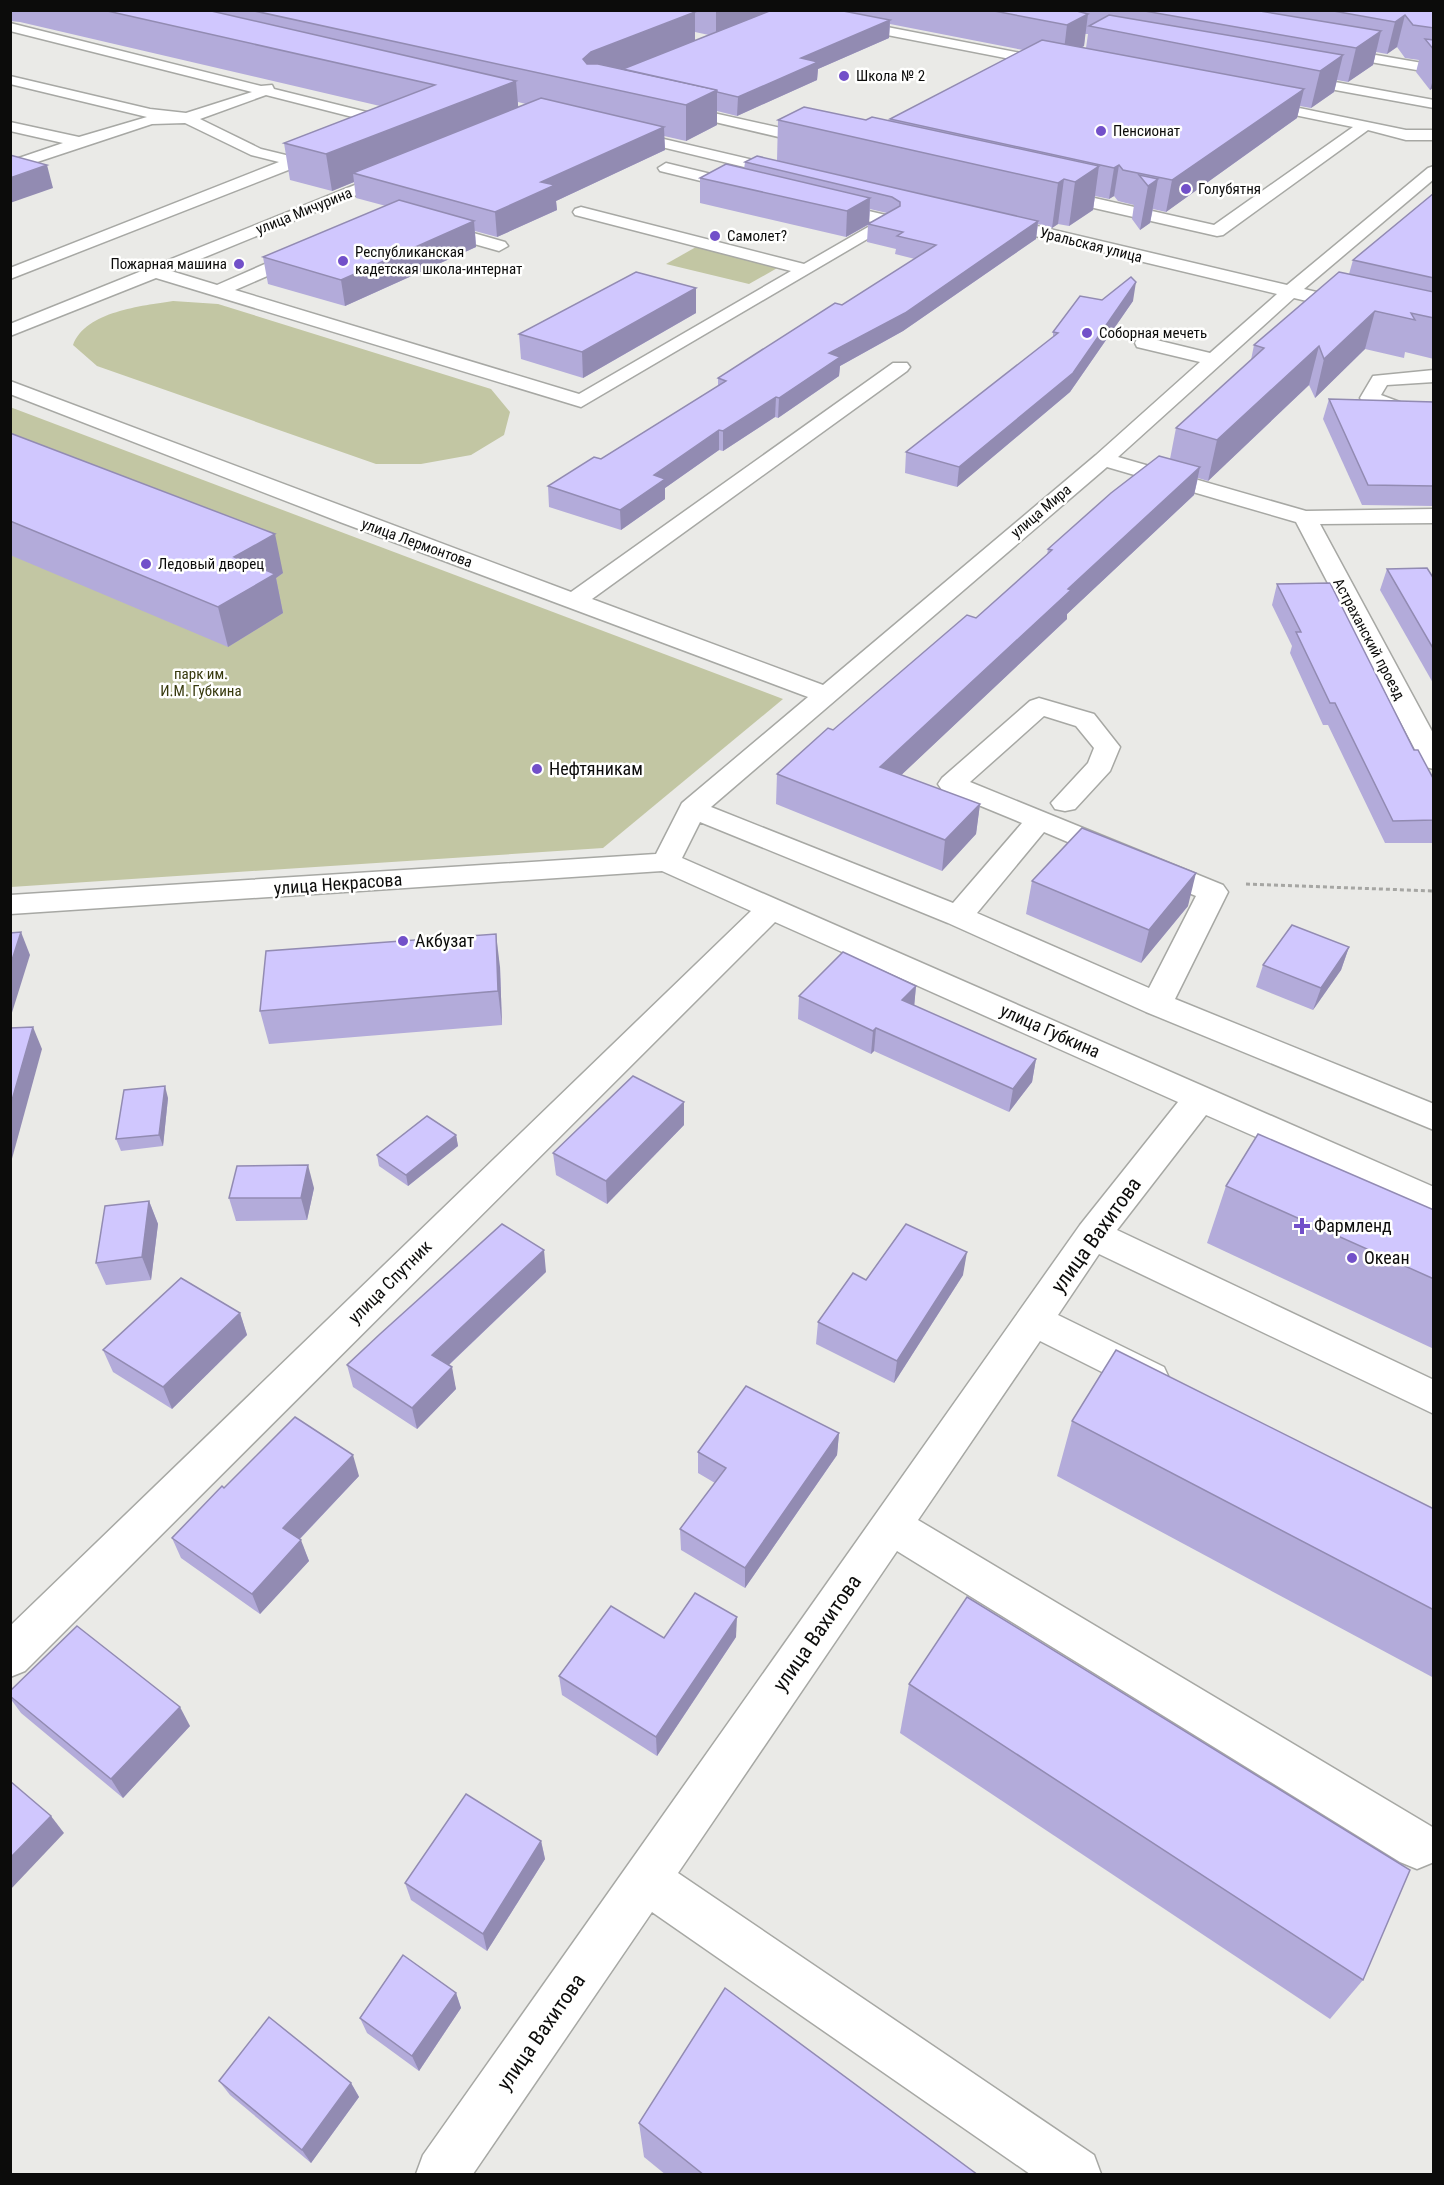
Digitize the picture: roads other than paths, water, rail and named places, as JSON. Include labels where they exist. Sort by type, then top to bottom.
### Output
[{"type":"street","points":[[826,20],[1072,64]]},
{"type":"street","points":[[12,28],[394,123],[373,132]]},
{"type":"street","points":[[1317,49],[1434,69]]},
{"type":"street","points":[[1273,75],[1434,104]]},
{"type":"street","points":[[10,80],[150,113],[187,118],[255,152],[296,162]]},
{"type":"street","points":[[10,166],[151,120],[187,118],[257,95],[262,90],[283,81]]},
{"type":"street","points":[[1238,100],[1406,135],[1434,135]]},
{"type":"street","points":[[654,104],[836,145]]},
{"type":"street","points":[[1217,231],[1365,125]]},
{"type":"street","points":[[10,126],[80,142]]},
{"type":"street","points":[[702,152],[755,127]]},
{"type":"street","points":[[610,130],[805,176]]},
{"type":"street","points":[[10,274],[340,144]]},
{"type":"street","name":"улица Мичурина","points":[[10,331],[410,168]]},
{"type":"street","points":[[666,168],[767,192]]},
{"type":"street","name":"улица Мира","points":[[666,862],[692,809],[824,694],[1103,459],[1289,293],[1434,171]]},
{"type":"street","points":[[1032,189],[1217,231],[1226,240],[1220,250]]},
{"type":"street","points":[[199,200],[222,206]]},
{"type":"street","points":[[155,272],[581,401],[890,220],[812,202]]},
{"type":"street","points":[[581,212],[806,270]]},
{"type":"street","points":[[257,215],[280,221]]},
{"type":"street","name":"Уральская улица","points":[[977,217],[1434,326]]},
{"type":"street","points":[[415,221],[499,246]]},
{"type":"street","points":[[218,291],[317,248]]},
{"type":"street","points":[[1236,262],[1240,273],[1238,280]]},
{"type":"street","points":[[1144,343],[1214,360]]},
{"type":"street","points":[[574,600],[900,366]]},
{"type":"street","points":[[1414,414],[1370,398],[1380,380],[1434,376]]},
{"type":"street","name":"улица Лермонтова","points":[[10,387],[348,517],[824,694]]},
{"type":"street","points":[[1103,459],[1305,518],[1434,516]]},
{"type":"street","name":"Астраханский проезд","points":[[1305,518],[1434,761]]},
{"type":"street","points":[[1065,803],[1101,765],[1107,747],[1085,720],[1039,706],[952,784],[1214,892],[1156,1004]]},
{"type":"street","points":[[692,809],[958,916],[1156,1004],[1434,1118]]},
{"type":"street","points":[[958,916],[1040,820]]},
{"type":"street","name":"улица Некрасова","points":[[10,905],[666,862]]},
{"type":"street","name":"улица Губкина","points":[[666,862],[1434,1202]]},
{"type":"street","name":"улица Спутник","points":[[10,1656],[770,909]]},
{"type":"street","name":"улица Вахитова","points":[[456,2169],[646,1880],[1093,1235],[1201,1097]]},
{"type":"street","points":[[1093,1235],[1434,1398]]},
{"type":"street","points":[[1034,1320],[1181,1394]]},
{"type":"street","points":[[891,1526],[1417,1845]]},
{"type":"street","points":[[646,1880],[1075,2175]]},
{"type":"place","name":"Школа № 2","points":[[844,76]]},
{"type":"place","name":"Пенсионат","points":[[1101,131]]},
{"type":"place","name":"Голубятня","points":[[1186,189]]},
{"type":"place","name":"Самолет?","points":[[715,236]]},
{"type":"place","name":"Республиканская кадетская школа-интернат","points":[[343,261]]},
{"type":"place","name":"Пожарная машина","points":[[239,264]]},
{"type":"place","name":"Соборная мечеть","points":[[1087,333]]},
{"type":"place","name":"Ледовый дворец","points":[[146,564]]},
{"type":"place","name":"Нефтяникам","points":[[537,769]]},
{"type":"place","name":"Акбузат","points":[[403,941]]},
{"type":"place","name":"Фармленд","points":[[1302,1226]]},
{"type":"place","name":"Океан","points":[[1352,1258]]},
{"type":"park label","name":"парк им. И.М. Губкина","points":[[201,682]]}]
